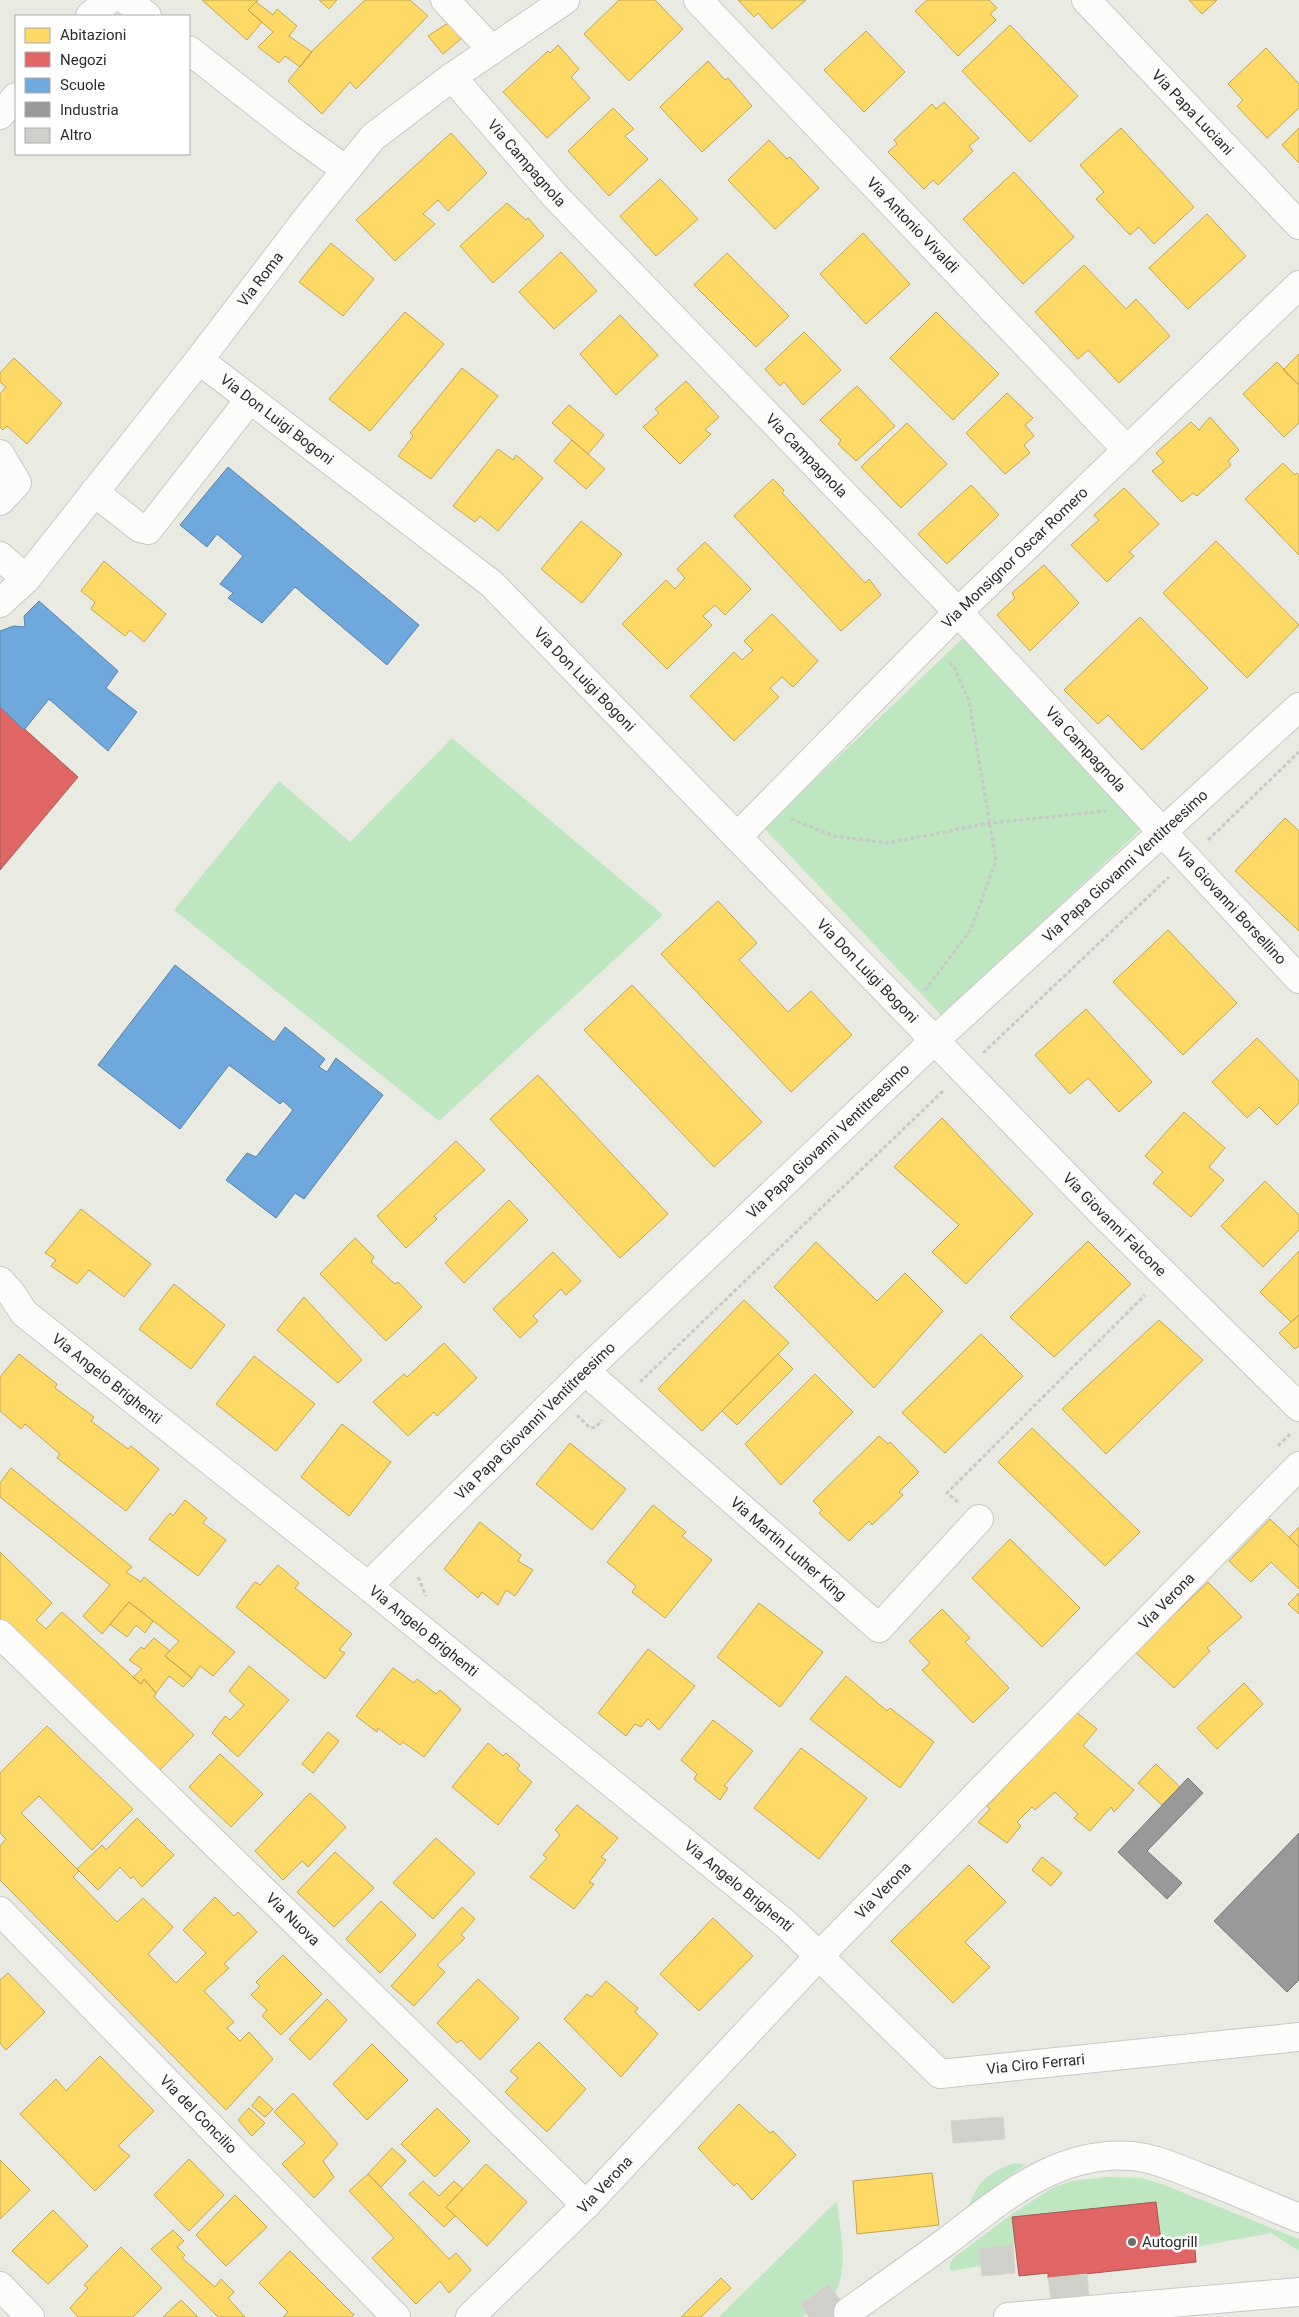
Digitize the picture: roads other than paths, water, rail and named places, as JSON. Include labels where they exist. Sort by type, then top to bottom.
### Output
[{"type":"street","points":[[91,15],[110,0]]},
{"type":"street","points":[[126,0],[145,15]]},
{"type":"street","points":[[445,0],[492,50]]},
{"type":"street","name":"Via Roma","points":[[0,603],[26,579],[373,137],[452,77],[564,0]]},
{"type":"street","name":"Via Antonio Vivaldi","points":[[698,0],[1127,450]]},
{"type":"street","name":"Via Papa Luciani","points":[[1086,0],[1299,225]]},
{"type":"street","points":[[190,51],[296,134],[346,170]]},
{"type":"street","name":"Via Campagnola","points":[[452,77],[555,196],[958,612],[1163,831]]},
{"type":"street","points":[[0,115],[15,98]]},
{"type":"street","name":"Via Monsignor Oscar Romero","points":[[737,837],[958,612],[1299,284]]},
{"type":"street","name":"Via Don Luigi Bogoni","points":[[199,360],[492,584],[936,1040]]},
{"type":"street","points":[[94,492],[140,528],[148,530],[250,399]]},
{"type":"street","points":[[0,454],[17,483],[0,501]]},
{"type":"street","points":[[0,556],[26,579]]},
{"type":"street","name":"Via Papa Giovanni Ventitreesimo","points":[[368,1586],[585,1371],[936,1040],[1299,707]]},
{"type":"street","name":"Via Giovanni Borsellino","points":[[1163,831],[1299,979]]},
{"type":"street","name":"Via Giovanni Falcone","points":[[936,1040],[1165,1275],[1299,1406]]},
{"type":"street","name":"Via Angelo Brighenti","points":[[0,1281],[11,1293],[6,1311],[368,1586],[787,1925],[820,1955]]},
{"type":"street","name":"Via Martin Luther King","points":[[585,1371],[879,1628],[979,1520]]},
{"type":"street","name":"Via Verona","points":[[470,2317],[586,2205],[820,1955],[1299,1466]]},
{"type":"street","name":"Via Nuova","points":[[0,1634],[586,2205]]},
{"type":"street","name":"Via del Concilio","points":[[0,1911],[396,2317]]},
{"type":"street","name":"Via Ciro Ferrari","points":[[820,1955],[940,2074],[1299,2037]]},
{"type":"street","points":[[848,2312],[1006,2196],[1035,2178],[1080,2160],[1107,2156],[1132,2156],[1160,2162],[1299,2218]]},
{"type":"street","points":[[0,2286],[30,2317]]},
{"type":"street","points":[[1008,2317],[1299,2292]]},
{"type":"place","name":"Autogrill","points":[[1132,2242]]}]
